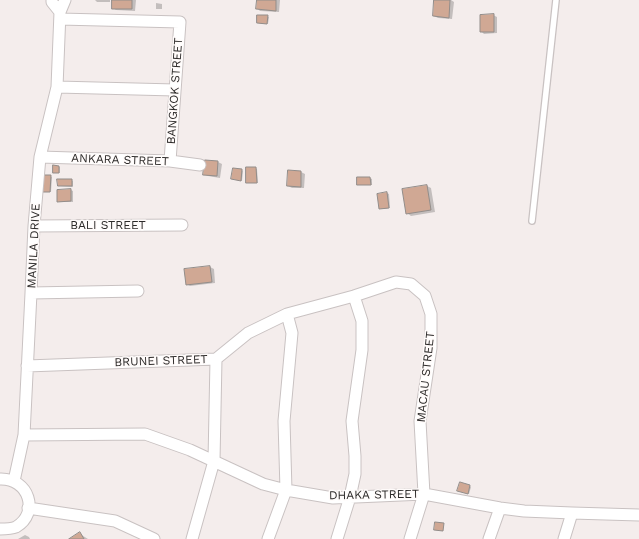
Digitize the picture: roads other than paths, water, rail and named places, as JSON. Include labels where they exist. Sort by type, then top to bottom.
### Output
[{"type":"street","points":[[52,0],[60,16]]},
{"type":"street","name":"MANILA DRIVE","points":[[14,481],[24,434],[34,226],[40,157],[57,87],[60,16],[65,0]]},
{"type":"street","name":"BANGKOK STREET","points":[[60,16],[180,22],[170,161]]},
{"type":"street","points":[[57,87],[175,90]]},
{"type":"street","name":"ANKARA STREET","points":[[40,157],[170,161],[200,165]]},
{"type":"street","name":"BALI STREET","points":[[34,226],[182,225]]},
{"type":"street","name":"BRUNEI STREET","points":[[27,366],[216,359],[248,333],[287,314],[354,296],[396,282]]},
{"type":"street","name":"MACAU STREET","points":[[396,282],[411,284],[425,296],[431,314],[431,348],[420,421],[424,494],[410,539]]},
{"type":"street","points":[[31,293],[138,291]]},
{"type":"street","points":[[337,539],[350,497],[355,474],[352,420],[362,350],[362,321],[354,296]]},
{"type":"street","points":[[268,539],[286,490],[284,421],[292,334],[287,314]]},
{"type":"street","points":[[192,539],[214,461],[216,359]]},
{"type":"street","name":"DHAKA STREET","points":[[24,434],[145,434],[190,450],[263,484],[286,490],[333,498],[424,494],[500,508],[572,513],[639,515]]},
{"type":"street","points":[[0,479],[14,481],[21,486],[26,492],[28,500],[28,508],[22,522],[15,527],[0,530]]},
{"type":"street","points":[[28,508],[115,521],[154,539]]},
{"type":"street","points":[[489,539],[500,508]]},
{"type":"street","points":[[564,539],[572,513]]},
{"type":"lane","points":[[532,221],[556,0]]}]
